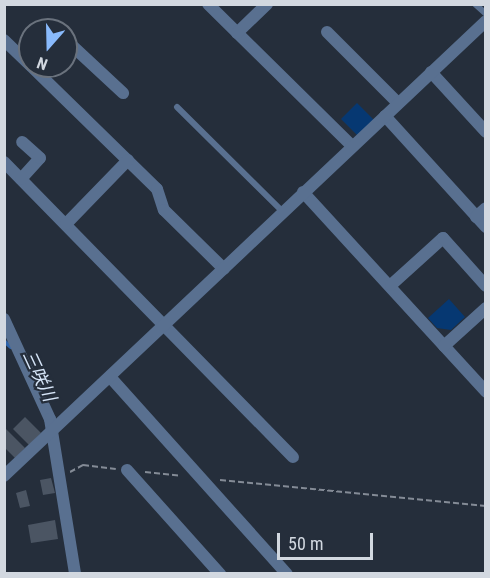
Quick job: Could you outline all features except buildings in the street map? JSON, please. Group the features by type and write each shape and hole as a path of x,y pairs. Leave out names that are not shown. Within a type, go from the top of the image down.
{"street":[{"path":"208,4 352,146"},
{"path":"237,33 267,4"},
{"path":"4,476 111,378 303,192 481,28"},
{"path":"327,32 398,103"},
{"path":"4,40 18,53"},
{"path":"78,50 123,93"},
{"path":"431,72 486,132"},
{"path":"45,78 158,189 164,210 224,269"},
{"path":"385,117 481,213 486,227"},
{"path":"21,179 40,159 22,142"},
{"path":"66,224 128,160"},
{"path":"4,162 293,457"},
{"path":"303,192 391,285 486,392"},
{"path":"391,285 443,238 486,286"},
{"path":"444,346 486,308"},
{"path":"4,320 52,432 75,573"},
{"path":"4,350 14,340"},
{"path":"111,378 287,573"},
{"path":"126,470 220,573"}],"lane":[{"path":"476,4 486,15"},
{"path":"177,107 283,212"}],"path":[{"path":"60,478 82,465 486,506"}],"shaded area":[{"path":"357,103 374,120 358,136 341,119"},
{"path":"449,299 465,317 451,330 437,328 428,318"}],"waterway":[{"name":"三咲川","path":"4,341 11,347"}]}
